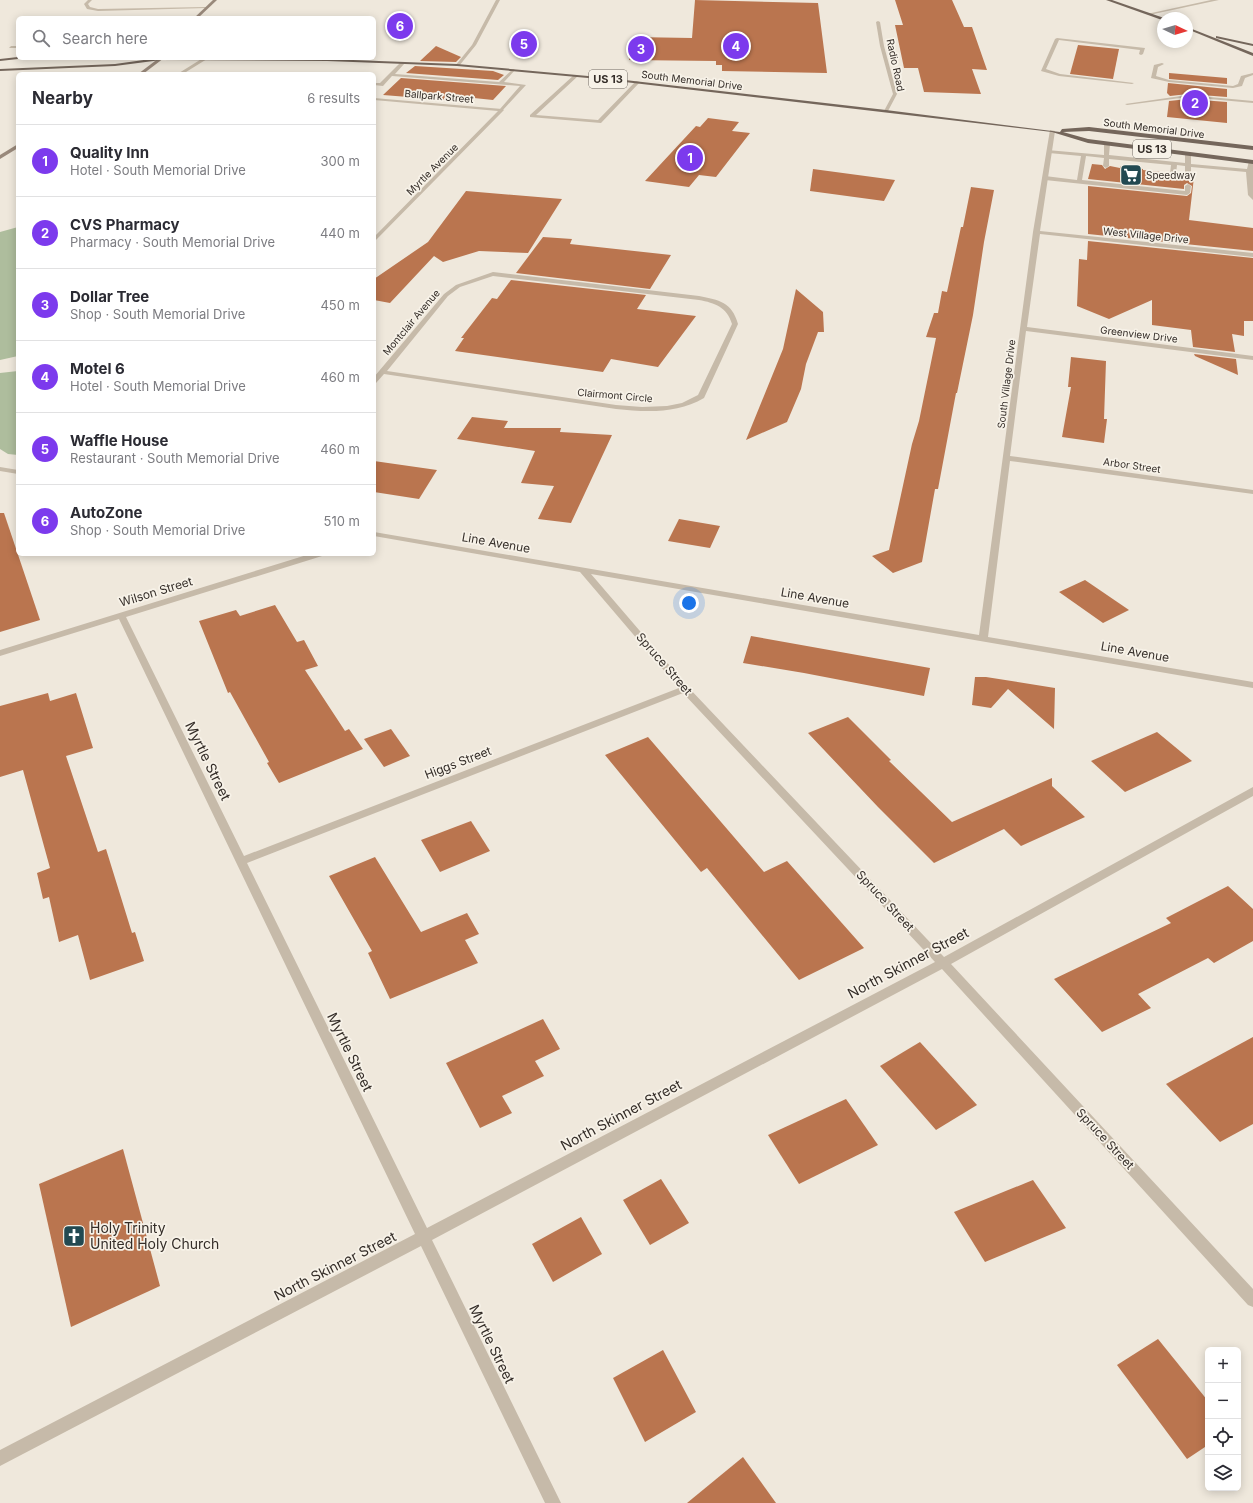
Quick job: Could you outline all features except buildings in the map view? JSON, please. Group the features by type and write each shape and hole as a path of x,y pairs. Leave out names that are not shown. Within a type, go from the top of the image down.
{"main road":[{"path":"198,16 215,0"},
{"path":"1108,0 1157,17"},
{"path":"1193,30 1230,47 1253,54"},
{"path":"1206,35 1253,45"},
{"path":"0,60 16,59"},
{"name":"South Memorial Drive","path":"0,70 115,65 147,60"},
{"path":"142,72 158,60"},
{"name":"South Memorial Drive","path":"327,60 457,65 638,82 1052,131 1088,141 1107,144 1252,162"},
{"name":"South Memorial Drive","path":"1052,131 1089,129 1253,148"},
{"path":"0,157 16,147"}],"street":[{"path":"90,0 86,4 88,8 98,10 205,8"},
{"path":"457,65 474,45 498,0"},
{"path":"1149,14 1216,0"},
{"path":"163,9 170,5"},
{"name":"Radio Road","path":"878,22 882,46 894,94 886,111"},
{"path":"1132,83 1059,75 1043,70 1056,39 1143,49 1141,54"},
{"path":"11,47 16,47"},
{"path":"183,72 203,60"},
{"path":"376,89 403,63"},
{"path":"1162,64 1156,66 1153,77 1169,81 1233,88 1240,85 1242,77 1253,74"},
{"path":"391,75 500,83 513,70"},
{"path":"576,76 532,116 599,122 638,82"},
{"name":"Myrtle Avenue","path":"376,238 502,110 524,85 500,83"},
{"path":"376,84 381,85"},
{"path":"1127,104 1188,96 1253,102"},
{"name":"Ballpark Street","path":"376,99 502,110"},
{"name":"South Village Drive","path":"983,639 1008,458 1036,232 1052,131"},
{"path":"1106,166 1107,144"},
{"path":"1049,151 1154,164 1188,165 1251,171"},
{"path":"1188,154 1188,176"},
{"path":"1079,181 1084,155"},
{"path":"1252,162 1251,195 1253,198"},
{"path":"1173,174 1174,164"},
{"path":"1103,184 1104,176"},
{"path":"1045,178 1188,193 1188,186"},
{"path":"1150,189 1151,181"},
{"path":"1173,184 1173,192"},
{"name":"West Village Drive","path":"1036,232 1253,256"},
{"name":"Clairmont Circle","path":"382,372 576,401 654,409 673,407 691,403 701,396 735,324 733,314 725,306 699,298 493,274"},
{"name":"Montclair Avenue","path":"376,380 446,295 458,286 493,274"},
{"name":"Greenview Drive","path":"1023,329 1253,358"},
{"name":"Arbor Street","path":"1008,458 1253,492"},
{"path":"0,469 16,472"},
{"name":"Line Avenue","path":"376,535 1253,685"},
{"name":"Wilson Street","path":"0,653 313,556"},
{"name":"Spruce Street","path":"584,571 685,689 943,963 1253,1300"},
{"name":"Myrtle Street","path":"121,615 553,1503"},
{"name":"Higgs Street","path":"240,862 685,689"},
{"name":"North Skinner Street","path":"0,1458 424,1237 943,963 1253,791"}],"green space":[{"path":"16,228 16,356 0,360 0,232"},
{"path":"16,371 16,455 8,454 0,449 0,373"}],"place":[{"name":"AutoZone","path":"400,26"},
{"name":"Waffle House","path":"524,44"},
{"name":"Motel 6","path":"736,46"},
{"name":"Dollar Tree","path":"641,49"},
{"name":"CVS Pharmacy","path":"1195,103"},
{"name":"Quality Inn","path":"690,158"},
{"name":"Speedway","path":"1131,175"},
{"name":"Holy Trinity United Holy Church","path":"74,1236"}]}
